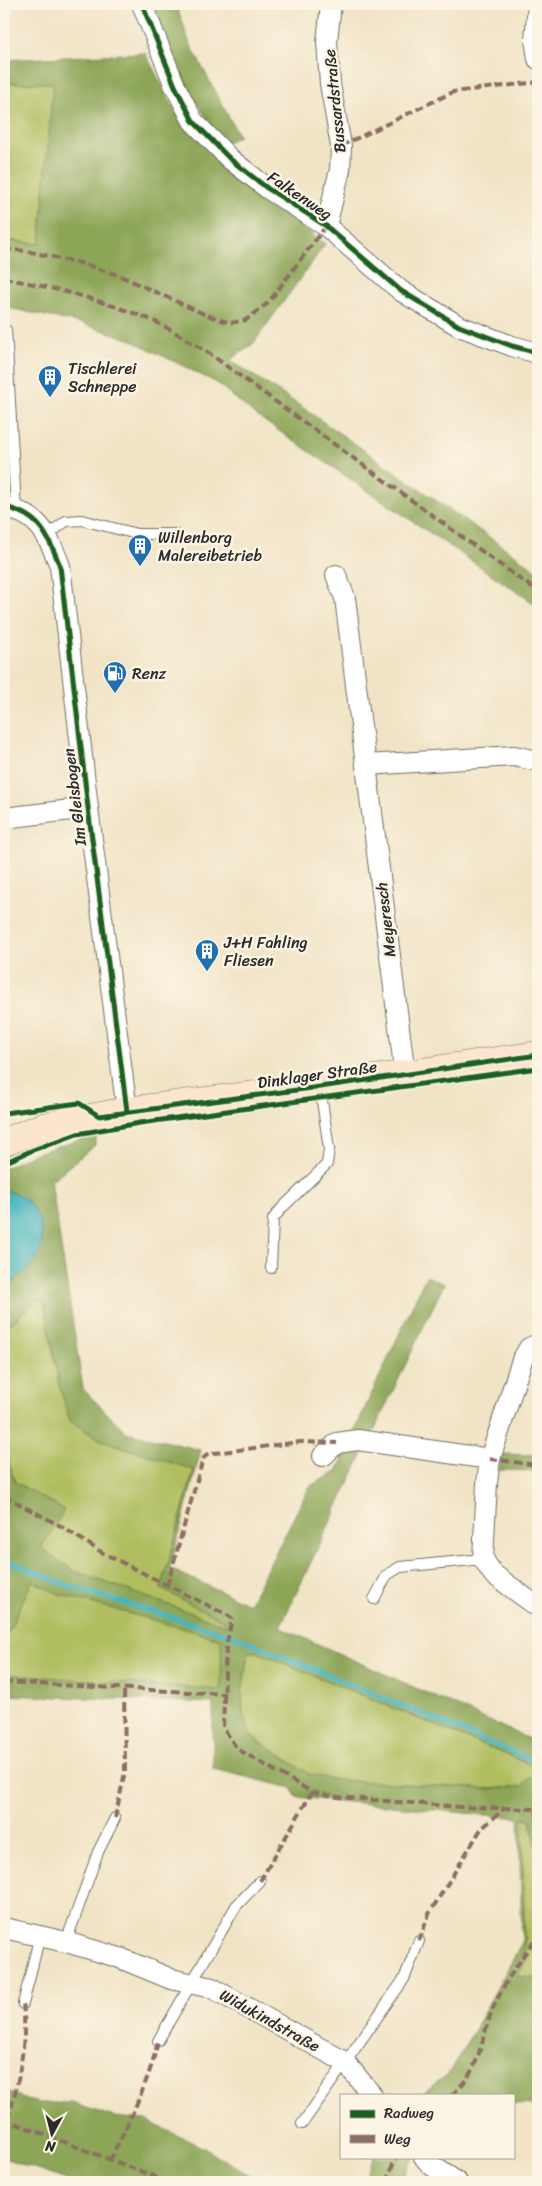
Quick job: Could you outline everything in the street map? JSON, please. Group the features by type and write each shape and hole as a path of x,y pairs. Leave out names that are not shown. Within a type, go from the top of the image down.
{"main road":[{"name":"Dinklager Straße","path":"4,1142 43,1126 128,1111 320,1087 538,1054"}],"street":[{"name":"Falkenweg","path":"142,4 175,86 193,121 230,159 267,188 326,226 401,291 459,326 512,346 538,352"},
{"name":"Bussardstraße","path":"326,226 340,170 341,146 330,84 327,42 331,4"},
{"path":"538,4 535,39 538,59"},
{"name":"Im Gleisbogen","path":"10,508 31,518 48,535 60,566 88,808 128,1111"},
{"name":"Meyeresch","path":"336,575 345,598 405,1075"},
{"path":"366,765 514,756 538,761"},
{"path":"4,818 88,808"},
{"path":"538,1344 530,1348 522,1360 490,1459 485,1500 483,1559 493,1574 538,1607"},
{"path":"323,1456 338,1443 358,1440 490,1459"},
{"name":"Widukindstraße","path":"4,1928 66,1942 120,1958 171,1979 212,1988 344,2062 371,2094"},
{"path":"425,2158 457,2182"}],"lane":[{"path":"6,330 10,508"},
{"path":"48,535 66,521 82,520 137,534 175,534"},
{"path":"271,1268 273,1220 281,1209 327,1164 329,1149 320,1087"},
{"path":"374,1598 387,1575 400,1567 483,1559"},
{"path":"66,1942 98,1852 115,1818"},
{"path":"158,2041 236,1906 260,1881"},
{"path":"23,2004 40,1935"},
{"path":"302,2124 404,1979 419,1941"}],"green space":[{"path":"150,4 176,4 190,44 239,136 224,144 181,79"},
{"path":"145,53 180,120 231,173 325,244 253,344 230,360 296,403 538,571 538,606 254,414 217,383 129,339 80,323 4,307 4,240 40,244 53,83 4,83 4,60"},
{"path":"4,83 53,83 40,244 4,240"},
{"path":"97,1135 95,1145 51,1181 83,1389 126,1432 201,1450 170,1569 249,1604 310,1486 337,1472 426,1276 444,1284 280,1627 538,1743 538,1862 530,1821 522,1818 525,1963 517,1976 538,1979 538,2106 514,2103 514,2094 422,2094 451,2071 522,1943 519,1818 296,1797 292,1788 213,1769 213,1703 4,1695 4,1674 221,1690 221,1639 59,1594 32,1581 4,1641 4,1447 15,1482 64,1510 41,1548 74,1571 225,1625 226,1622 161,1589 194,1470 99,1439 70,1421 59,1384 44,1301 37,1300 4,1329 4,1290 25,1270 37,1215 23,1198 15,1193 4,1191 4,1168 33,1154","holes":["248,1652 257,1652 534,1766 535,1772 522,1786 490,1789 337,1780 309,1774 251,1736 243,1714 242,1692"]},
{"path":"37,1300 44,1301 59,1384 70,1421 99,1439 194,1470 161,1589 224,1619 225,1625 74,1571 40,1548 64,1510 15,1482 4,1447 4,1330"},
{"path":"502,1454 538,1455 538,1471 499,1470"},
{"path":"32,1581 59,1594 222,1639 221,1691 4,1674 4,1641"},
{"path":"248,1652 257,1652 534,1766 535,1772 522,1786 490,1789 337,1780 309,1774 251,1736 243,1714 242,1692"},
{"path":"522,1818 530,1821 538,1862 538,1979 517,1976 525,1963"},
{"path":"4,2091 38,2103 72,2103 114,2117 145,2120 204,2148 261,2182 72,2182 4,2158"},
{"path":"374,2158 414,2158 409,2164 402,2182 363,2182"}],"water":[{"path":"4,1191 14,1193 23,1198 36,1213 40,1222 42,1243 39,1253 28,1268 4,1290"}],"waterway":[{"path":"4,1559 71,1587 237,1637 538,1763"}],"marked path":[{"path":"341,146 453,92 538,82"},
{"path":"4,249 26,251 80,263 118,275 204,314 230,323 246,320 268,303 326,226"},
{"path":"4,278 100,301 137,314 156,322 203,349 538,592"},
{"path":"167,1586 203,1459 207,1454 300,1442 337,1443"},
{"path":"490,1459 538,1465"},
{"path":"4,1496 59,1525 103,1553 232,1619 226,1646 223,1727 237,1749 312,1792 338,1797 460,1807 536,1809 538,1821"},
{"path":"4,1682 225,1694"},
{"path":"115,1818 125,1772 124,1688"},
{"path":"260,1881 312,1792"},
{"path":"419,1941 429,1914 481,1829 505,1808"},
{"path":"453,2094 462,2085 475,2064 489,2019 503,1987 538,1934"},
{"path":"4,2130 17,2084 23,2051 23,2004"},
{"path":"110,2161 144,2087 158,2041"},
{"path":"4,2119 169,2182"},
{"path":"386,2182 396,2158"}],"cycle path":[{"path":"142,4 175,86 193,121 230,159 267,188 326,226 401,291 459,326 512,346 538,353"},
{"path":"4,507 26,515 41,528 60,566 88,808 127,1111"},
{"path":"4,1113 79,1103 99,1116 320,1087 538,1055"},
{"path":"4,1163 77,1134 140,1123 538,1068"}],"place":[{"name":"Tischlerei Schneppe","path":"50,398"},
{"name":"Willenborg Malereibetrieb","path":"140,567"},
{"name":"Renz","path":"115,694"},
{"name":"J+H Fahling Fliesen","path":"207,972"}]}
